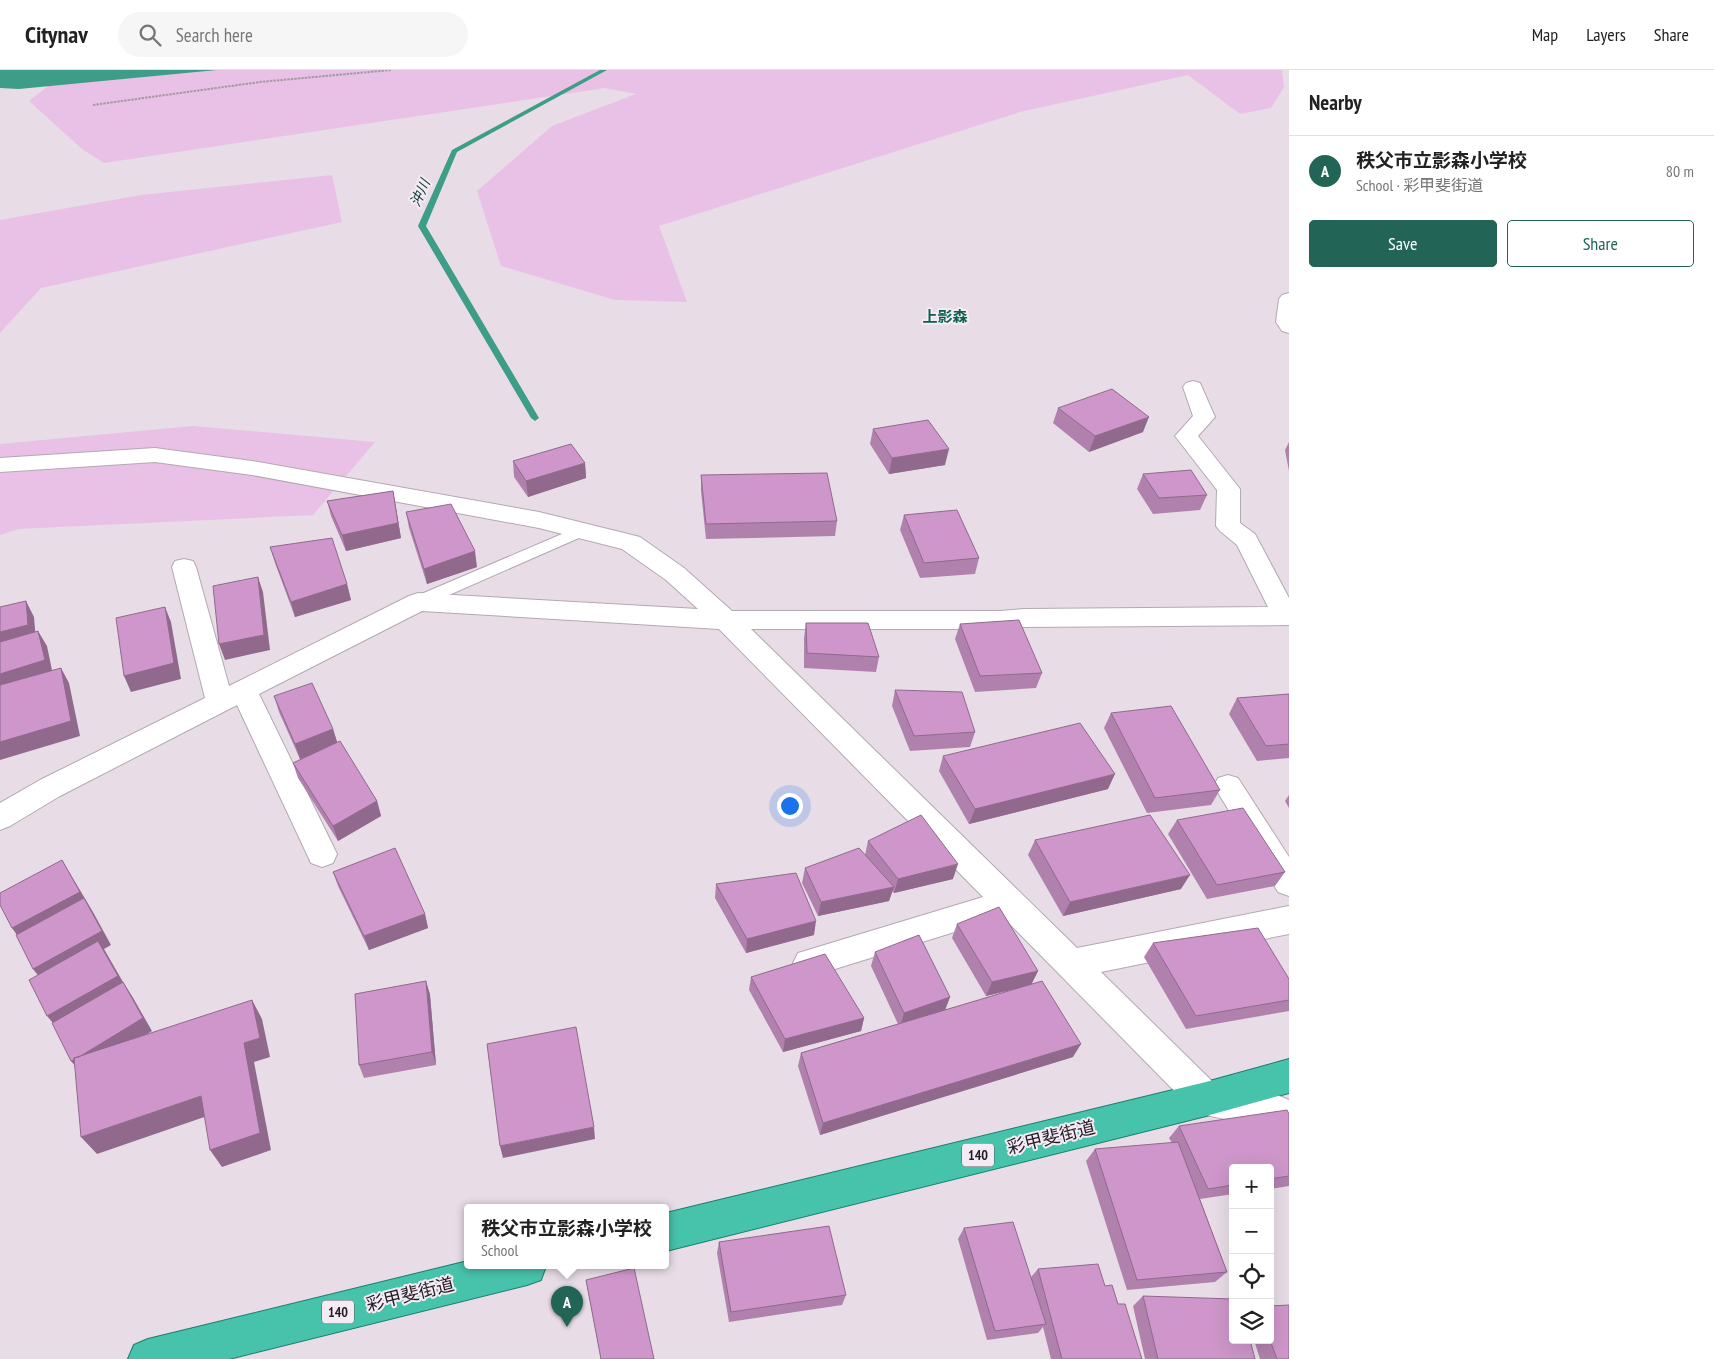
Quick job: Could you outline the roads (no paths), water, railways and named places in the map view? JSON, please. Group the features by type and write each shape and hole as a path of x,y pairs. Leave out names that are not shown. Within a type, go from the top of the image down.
{"highway":[{"name":"彩甲斐街道","path":"669,1231 1206,1099 1289,1076"},
{"name":"彩甲斐街道","path":"148,1359 515,1269"}],"street":[{"path":"1289,298 1286,322 1289,327"},
{"path":"0,818 50,788 418,602 726,620 1000,620 1024,618 1287,616 1247,540 1228,526 1230,488 1186,436 1204,416 1193,387"},
{"path":"0,465 155,455 252,468 340,483 583,530 631,544 675,574 726,620 1206,1099 1277,1112 1289,1123"},
{"path":"184,566 232,697 322,854"},
{"path":"1228,786 1289,883"},
{"path":"809,963 1009,902"},
{"path":"1071,964 1289,920"}],"lane":[{"path":"418,602 583,530"}],"waterway":[{"name":"沖川","path":"535,418 422,226 454,151 604,70"}],"place":[{"name":"秩父市立影森小学校","path":"567,1327"}],"district":[{"name":"上影森","path":"945,316"}]}
